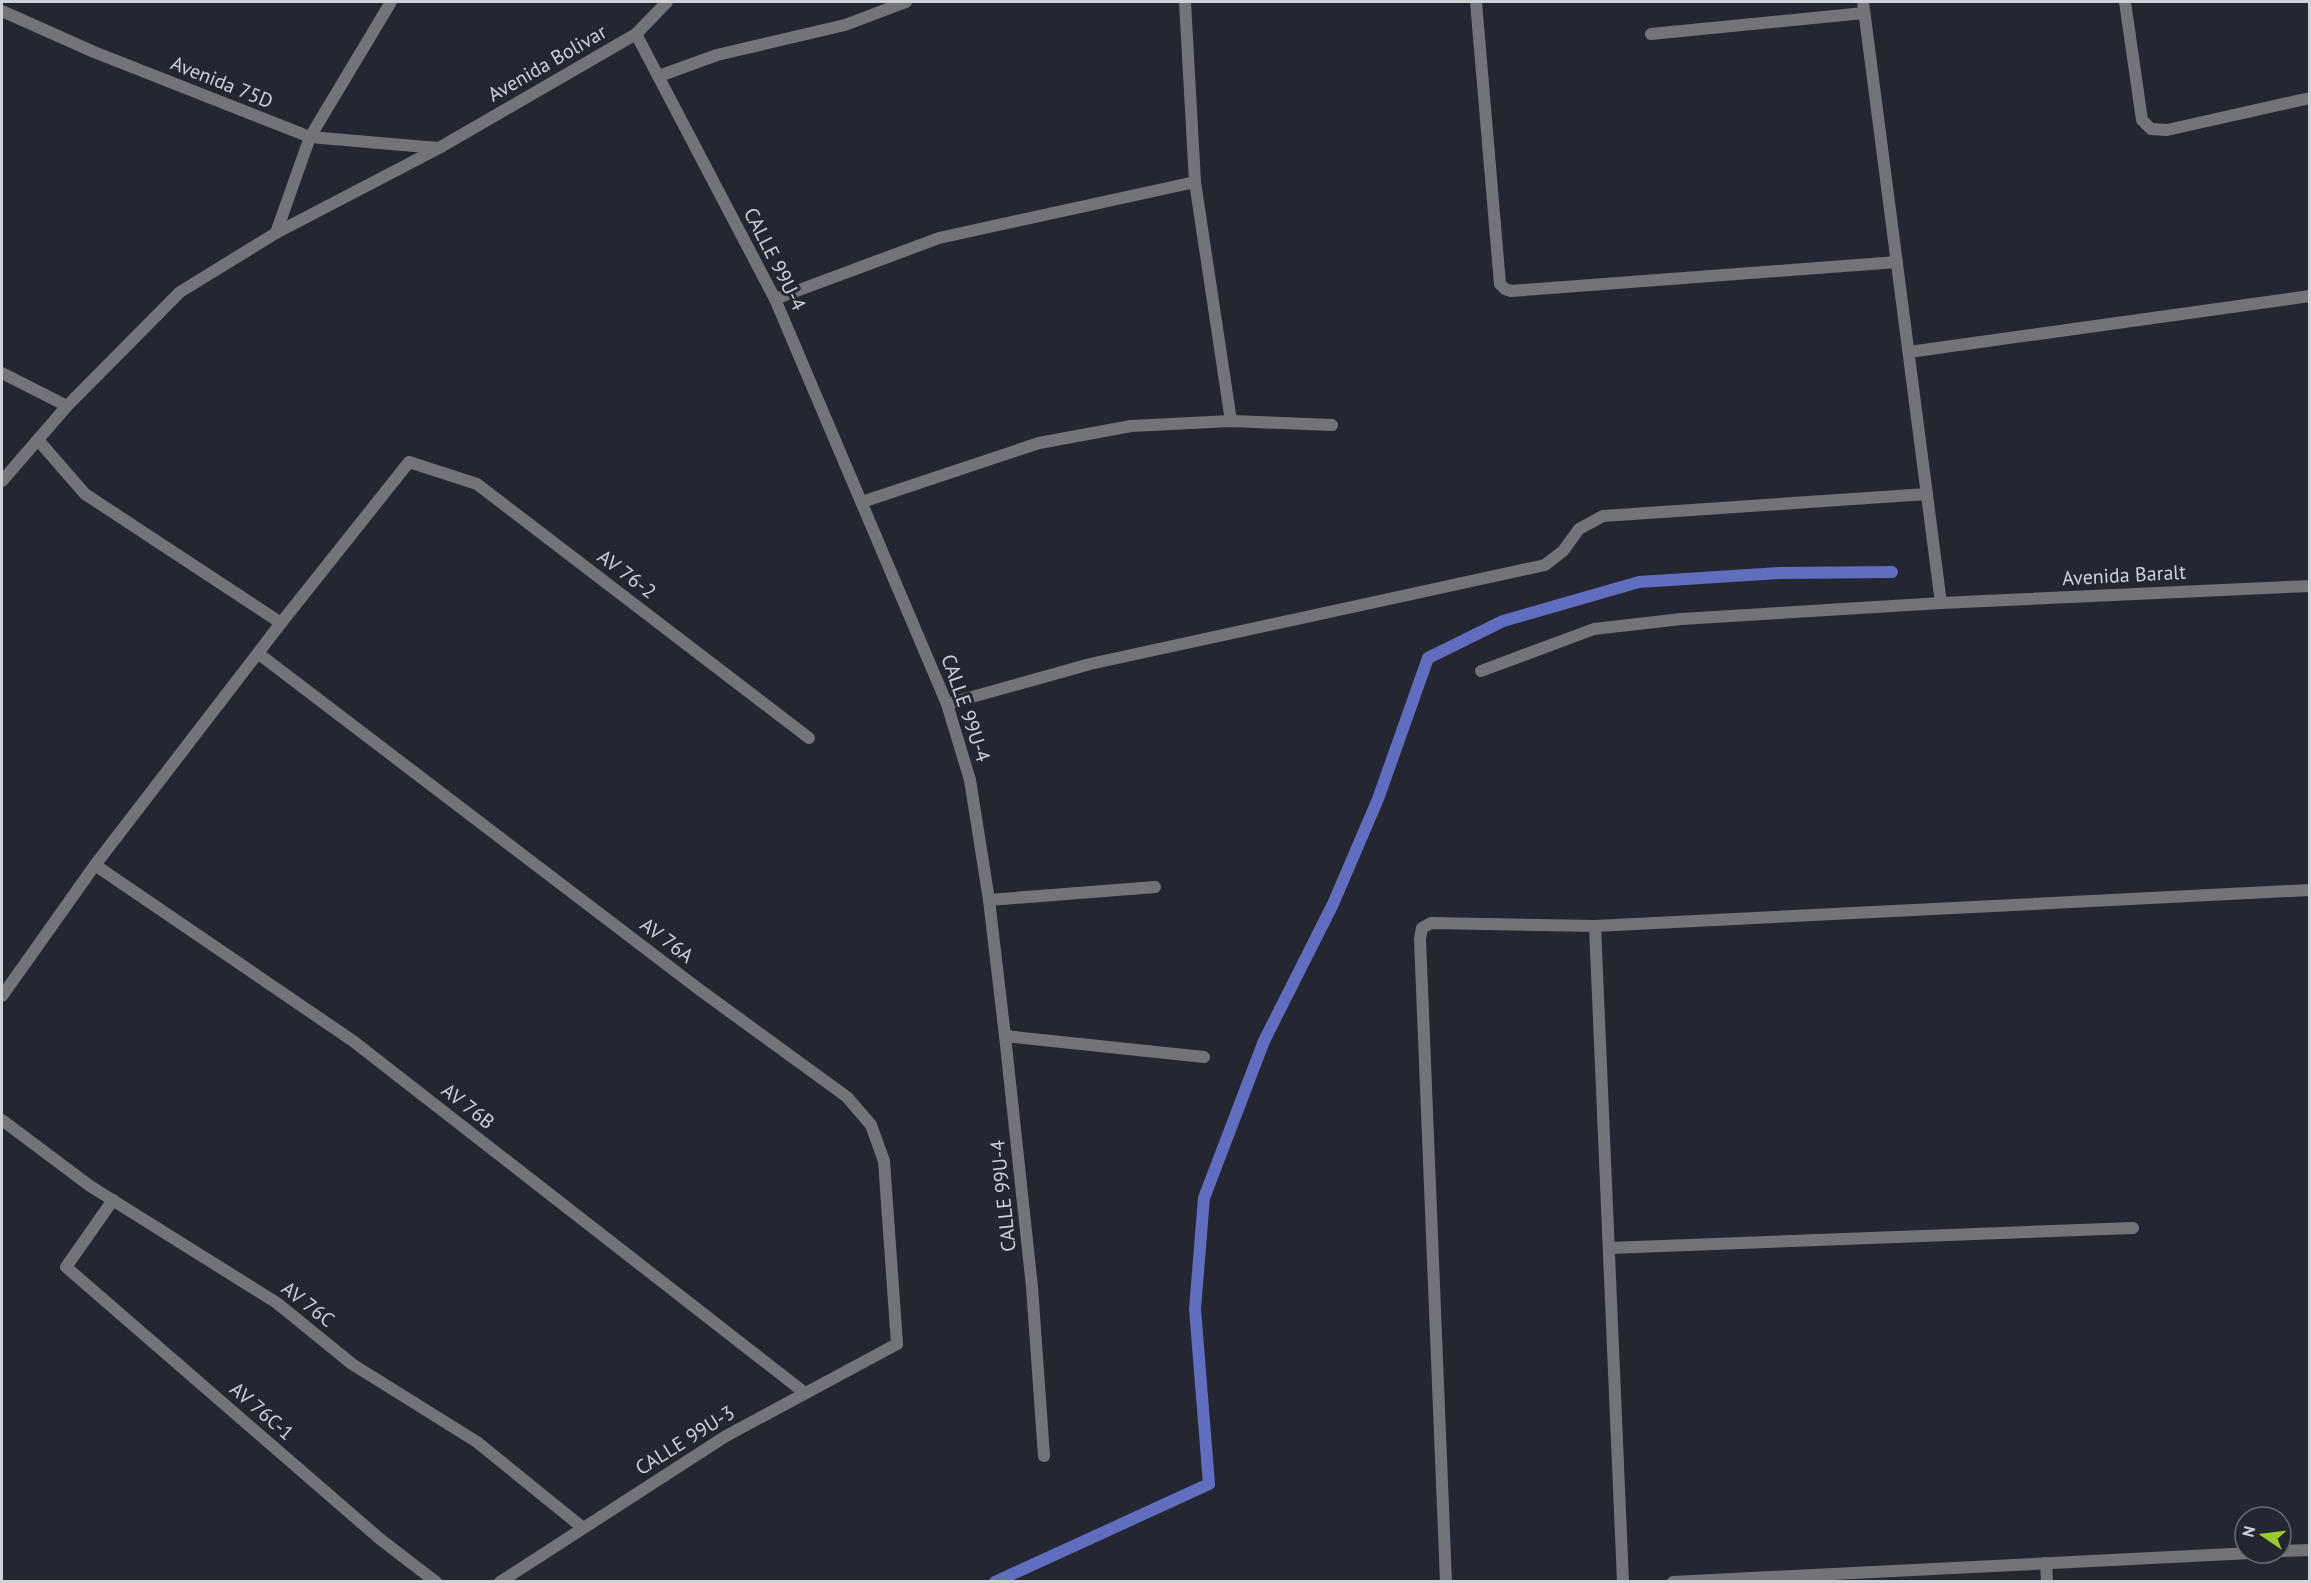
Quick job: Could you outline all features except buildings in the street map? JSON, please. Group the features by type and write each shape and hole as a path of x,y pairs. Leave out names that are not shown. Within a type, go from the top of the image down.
{"street":[{"path":"276,233 310,137 391,2"},
{"name":"Avenida Bolivar","path":"2,481 67,406 180,292 276,233 439,148 636,34 667,2"},
{"path":"659,76 717,56 845,25 906,2"},
{"path":"1185,2 1195,182 1231,421"},
{"path":"1476,2 1500,284 1505,289 1511,291 1897,262"},
{"path":"2125,2 2142,120 2151,129 2167,130 2310,98"},
{"path":"1651,34 1863,8 1941,603"},
{"name":"Avenida 75D","path":"2,11 94,52 310,137 439,148"},
{"name":"CALLE 99U-4","path":"636,34 776,299 947,704 970,780 989,900 1005,1036 1032,1287 1044,1456"},
{"path":"776,299 939,238 1195,182"},
{"path":"1909,352 2310,296"},
{"path":"2,373 67,406"},
{"path":"862,502 1039,443 1131,426 1231,421 1332,425"},
{"path":"2,996 95,865 281,623 85,494 38,440"},
{"name":"AV 76-2","path":"281,623 409,462 477,483 809,738"},
{"path":"947,704 1090,664 1545,564 1563,551 1579,529 1603,516 1927,494"},
{"name":"Avenida Baralt","path":"1481,671 1594,629 1681,619 1941,603 2310,586"},
{"name":"AV 76A","path":"259,654 700,990 847,1097 871,1125 884,1161 897,1344"},
{"name":"AV 76B","path":"95,865 353,1041 805,1394"},
{"path":"989,900 1155,887"},
{"path":"1446,1581 1420,939 1422,928 1431,923 1595,926 2310,890"},
{"path":"1595,926 1623,1581"},
{"path":"1005,1036 1204,1057"},
{"name":"AV 76C","path":"2,1120 112,1200 277,1303 352,1364 477,1442 583,1528"},
{"name":"AV 76C-1","path":"112,1200 66,1267 370,1531 436,1581"},
{"path":"1609,1248 2133,1228"},
{"name":"CALLE 99U-3","path":"500,1581 726,1436 897,1344"},
{"path":"2293,1551 2310,1550"},
{"path":"1673,1581 2233,1554"},
{"path":"2046,1563 2046,1581"}],"waterway":[{"path":"995,1582 1209,1484 1195,1309 1204,1198 1264,1041 1333,904 1378,799 1428,658 1503,621 1639,582 1779,573 1892,572"}]}
